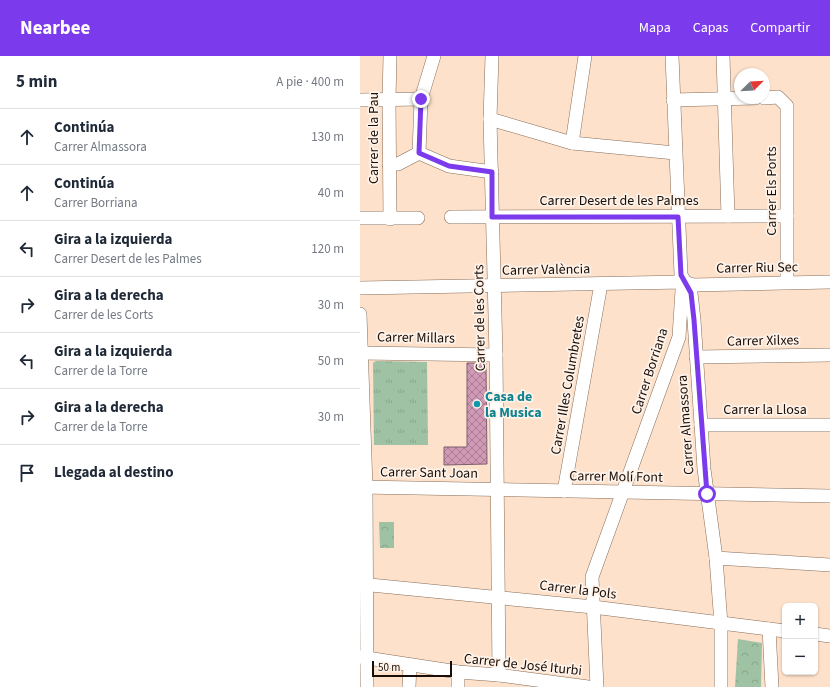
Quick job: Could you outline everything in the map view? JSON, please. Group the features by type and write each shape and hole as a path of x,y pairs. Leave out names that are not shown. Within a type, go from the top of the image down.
{"street":[{"name":"Carrer de la Pau","path":"390,56 390,219"},
{"path":"419,153 421,99 434,56"},
{"name":"Carrer de les Corts","path":"492,56 490,119 495,286 499,675"},
{"path":"572,143 585,56"},
{"name":"Carrer Borriana","path":"597,687 592,577 679,336 682,290 684,282 681,275 672,56"},
{"path":"723,56 728,216"},
{"name":"Carrer Els Ports","path":"770,98 778,97 787,106 788,282"},
{"path":"360,100 421,99"},
{"path":"674,100 734,99"},
{"path":"490,119 572,143 675,153"},
{"path":"390,164 398,164 419,153"},
{"path":"419,153 449,166 492,172"},
{"name":"Carrer Desert de les Palmes","path":"452,217 787,216"},
{"path":"360,218 418,218"},
{"name":"Carrer Riu Sec","path":"684,282 693,285 830,282"},
{"name":"Carrer València","path":"360,288 684,282"},
{"name":"Carrer Almassora","path":"684,282 691,293 696,336 696,357 707,494 716,558 721,624 720,687"},
{"name":"Carrer Illes Columbretes","path":"564,491 601,284"},
{"path":"360,314 364,658 367,687"},
{"path":"679,336 696,336"},
{"name":"Carrer Millars","path":"361,353 496,354"},
{"name":"Carrer Xilxes","path":"696,357 830,355"},
{"name":"Carrer la Llosa","path":"701,425 830,425"},
{"name":"Carrer Sant Joan","path":"363,487 498,490"},
{"name":"Carrer Molí Font","path":"498,490 830,496"},
{"path":"716,558 830,565"},
{"name":"Carrer la Pols","path":"363,584 499,596 782,631"},
{"path":"769,629 772,687"},
{"path":"818,634 830,636"},
{"name":"Carrer de José Iturbi","path":"364,658 458,672 499,675 588,687"},
{"path":"409,687 410,665"},
{"path":"458,672 458,687"}],"green space":[{"path":"376,361 427,362 428,445 374,445 373,363"},
{"path":"379,522 394,522 394,548 380,548"},
{"path":"738,639 762,643 761,687 735,687"}],"building":[{"name":"Casa de la Musica","path":"467,363 486,363 487,464 444,465 444,447 467,447"}],"place":[{"name":"Casa de la Musica","path":"477,404"}],"route":[{"path":"421,99 419,153 449,166 492,172 492,217 678,217 681,275 691,293 696,336 696,357 707,494"}]}
